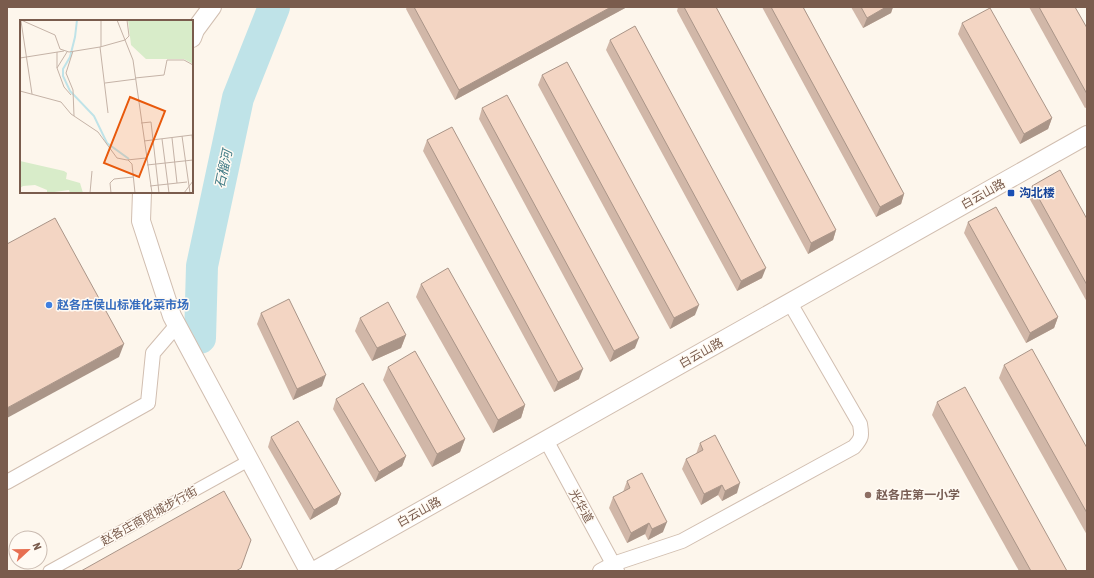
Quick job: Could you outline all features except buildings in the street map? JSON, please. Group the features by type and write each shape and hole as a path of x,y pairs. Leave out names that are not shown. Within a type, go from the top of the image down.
{"street":[{"path":"193,35 195,30 212,7"},
{"name":"白云山路","path":"314,571 1087,135"},
{"path":"142,193 141,221 172,316 309,571"},
{"path":"600,571 615,567 682,541 854,447 859,441 862,436 860,424 790,303"},
{"path":"7,482 148,403 153,353 176,325"},
{"name":"光华道","path":"546,440 615,567"},
{"name":"赵各庄商贸城步行街","path":"49,571 250,460"}],"waterway":[{"name":"石榴河","path":"200,338 202,266 238,98 274,7"}],"place":[{"name":"沟北楼","path":"1011,193"},
{"name":"赵各庄侯山标准化菜市场","path":"49,305"},
{"name":"赵各庄第一小学","path":"868,495"}]}
